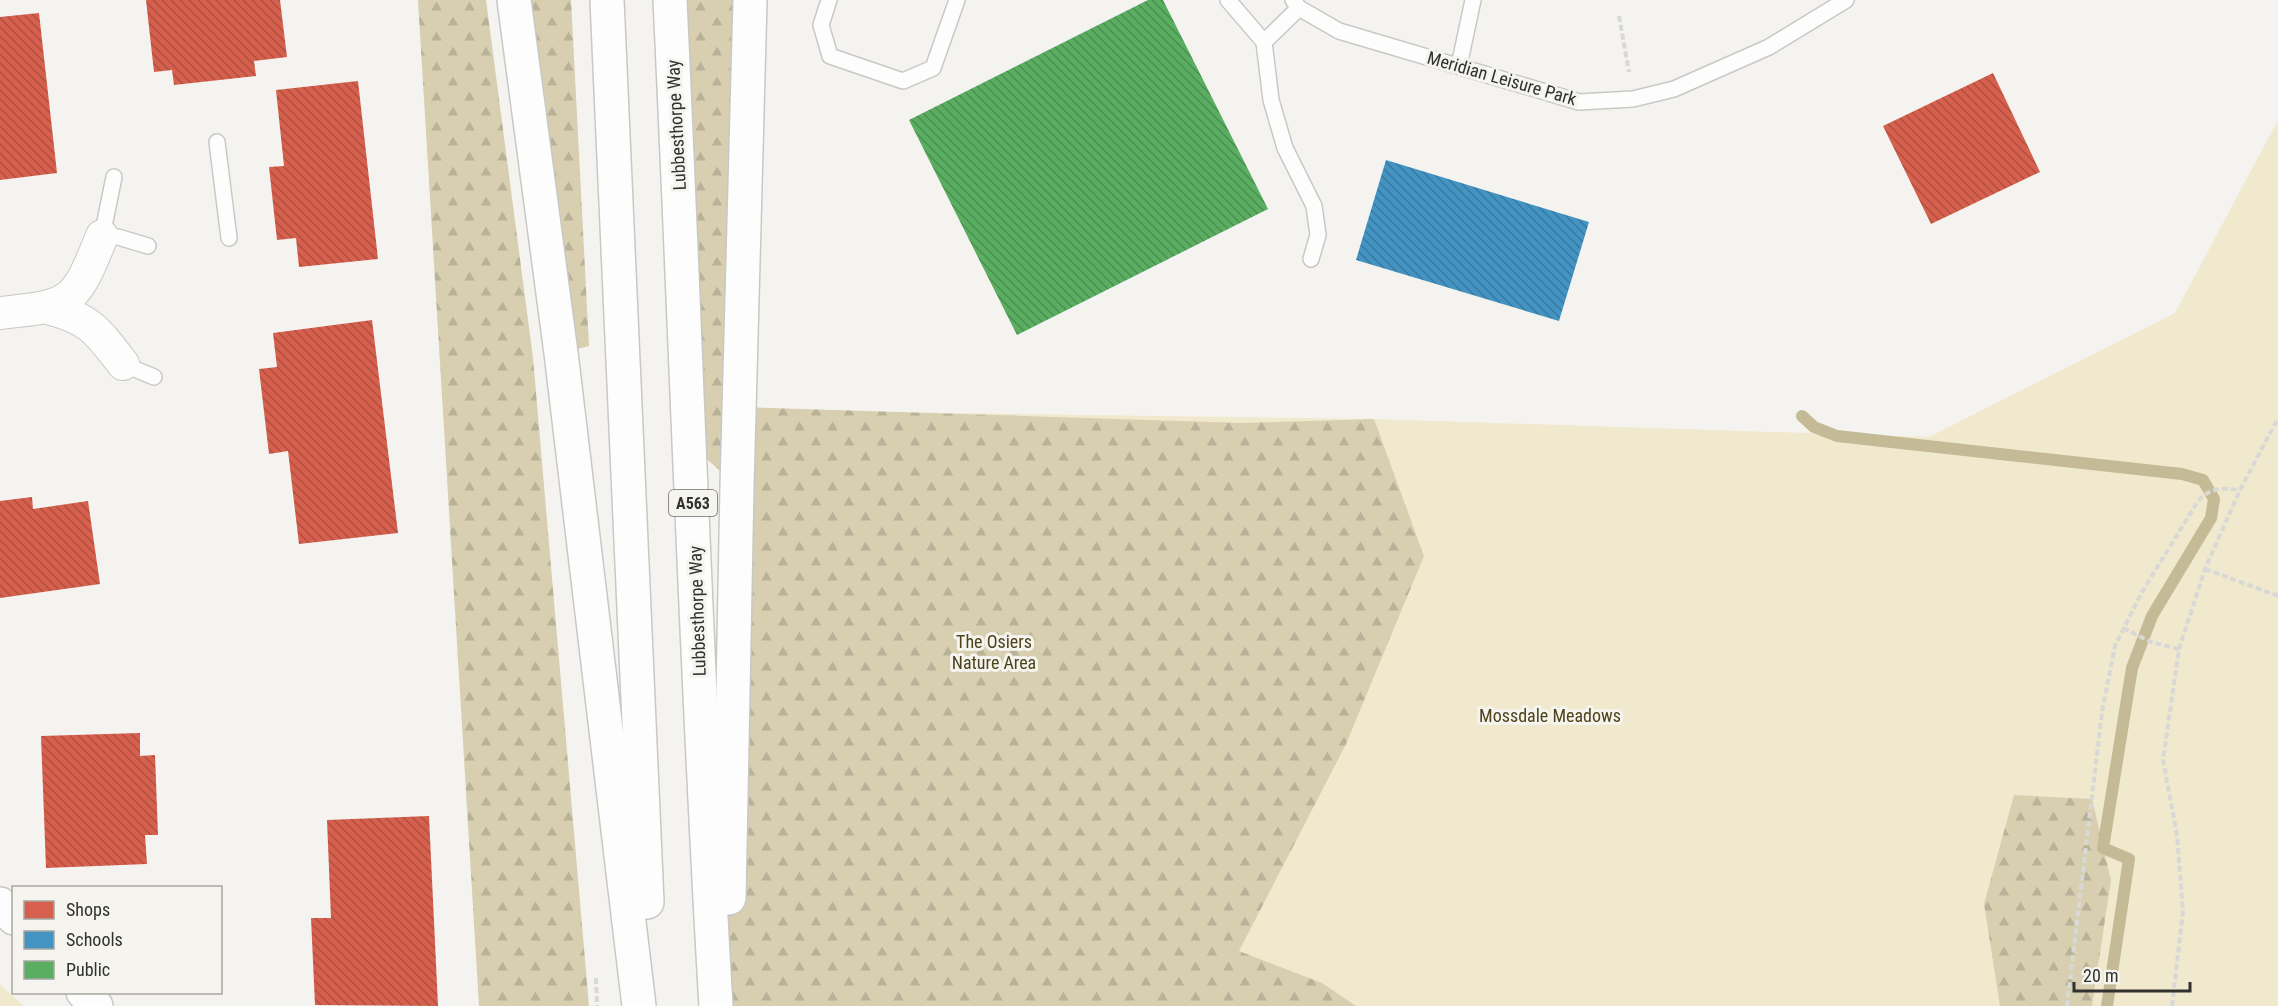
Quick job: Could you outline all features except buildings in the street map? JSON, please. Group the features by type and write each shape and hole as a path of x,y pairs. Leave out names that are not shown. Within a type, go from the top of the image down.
{"main road":[{"path":"514,0 561,353 639,1006"},
{"path":"607,0 652,1006"},
{"name":"Lubbesthorpe Way","path":"670,0 690,433 702,776 716,1006"},
{"path":"727,1006 737,486 750,0"},
{"path":"0,904 12,916"},
{"path":"84,994 96,1006"}],"street":[{"path":"0,313 48,308 65,300 83,282 102,236"},
{"path":"48,308 77,316 100,335 123,364"}],"lane":[{"path":"829,0 821,25 830,56 903,81 933,68 957,0"},
{"path":"1228,0 1264,42 1271,100 1286,148 1314,206 1318,235 1311,259"},
{"path":"1459,66 1473,0"},
{"name":"Meridian Leisure Park","path":"1296,4 1339,31 1579,102 1633,99 1674,89 1769,47 1846,0"},
{"path":"1264,42 1296,4"},
{"path":"218,142 229,238"},
{"path":"114,177 102,236 118,237 148,246"},
{"path":"123,364 154,377"}],"path":[{"path":"1619,16 1633,99"},
{"path":"2172,1006 2183,911 2177,835 2163,760 2179,649 2205,569 2240,490 2278,418"},
{"path":"2067,1006 2102,712 2115,646 2142,592 2205,493 2214,489 2240,490"},
{"path":"2205,569 2278,596"},
{"path":"2123,628 2151,642 2179,649"}],"green space":[{"path":"418,0 486,0 533,358 589,1006 479,1006"},
{"path":"515,0 571,0 589,346 561,353"},
{"name":"The Osiers Nature Area","path":"670,0 750,0 739,407 1242,423 1374,419 1424,556 1346,744 1239,951 1322,983 1356,1006 727,1006 737,486 691,445"},
{"name":"Mossdale Meadows","path":"2278,120 2278,1006 755,1006 761,414 805,411 1374,419 1929,437 2175,313"},
{"path":"2014,795 2092,799 2111,880 2092,1006 2000,1006 1984,904"},
{"path":"0,984 24,1006 0,1006"}],"waterway":[{"path":"1802,416 1814,427 1837,436 2182,474 2203,480 2214,499 2211,518 2152,616 2132,668 2103,848 2129,859 2107,1006"}]}
